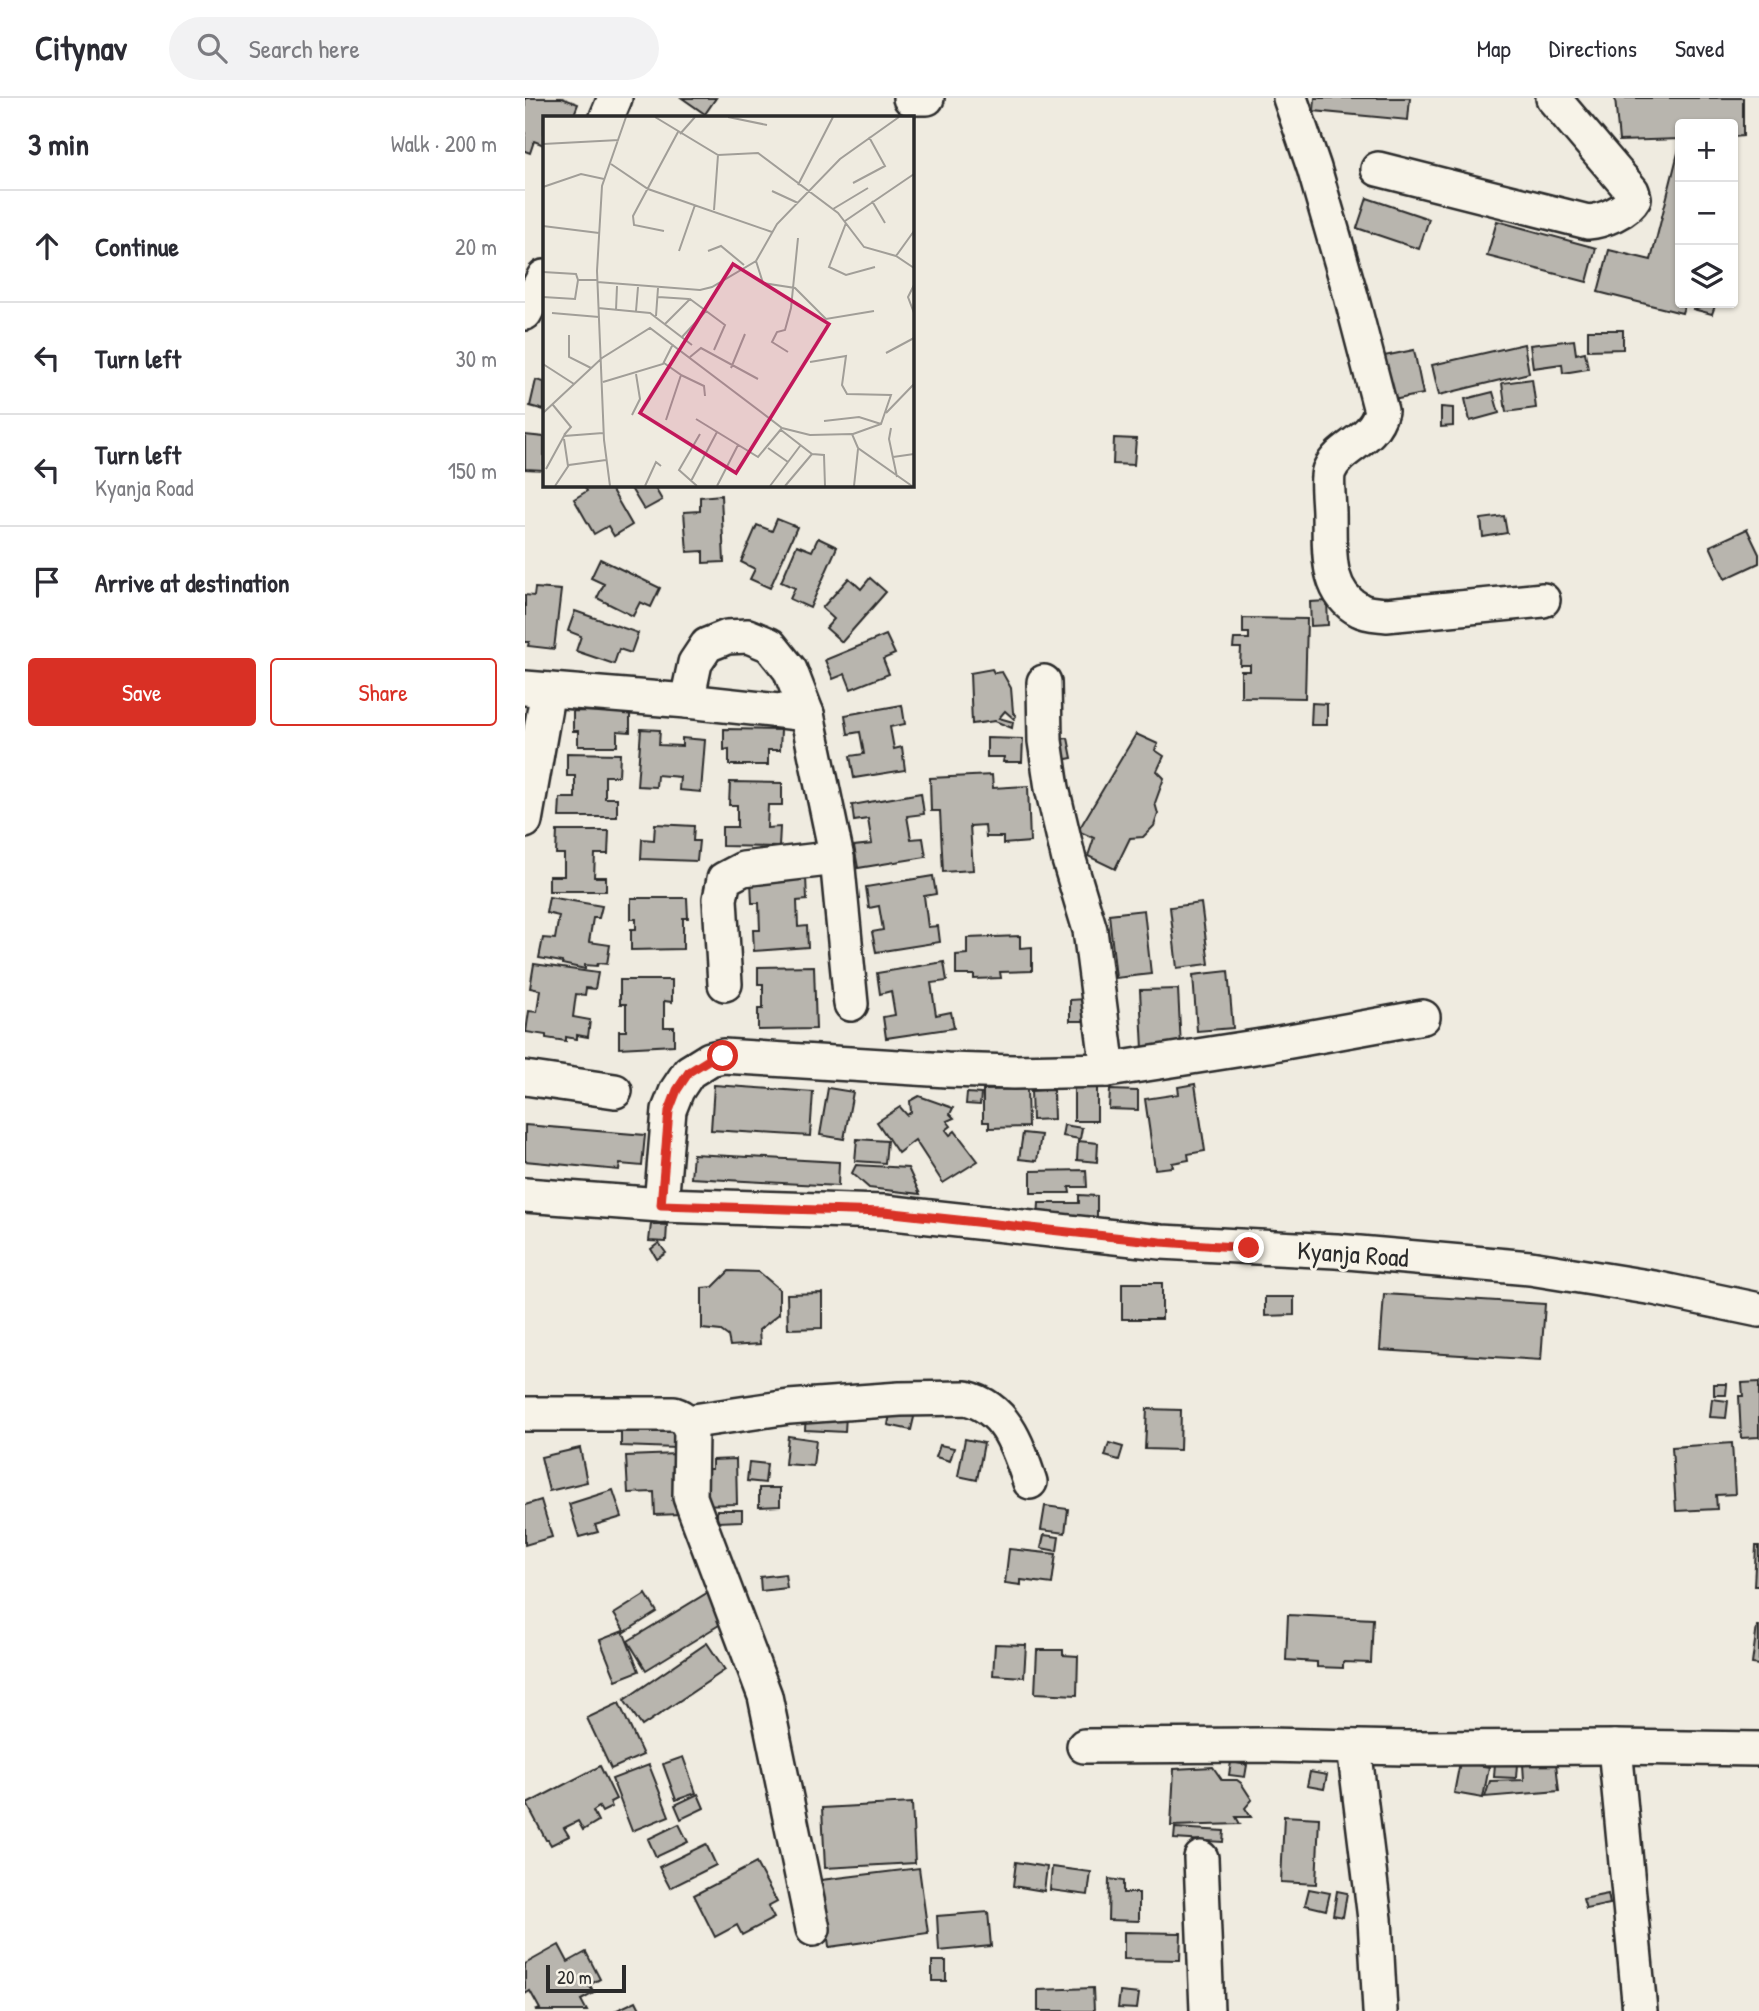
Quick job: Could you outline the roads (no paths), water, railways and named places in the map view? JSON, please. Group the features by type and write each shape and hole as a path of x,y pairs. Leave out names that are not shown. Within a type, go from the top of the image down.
{"street":[{"path":"607,116 615,98"},
{"path":"910,98 927,98"},
{"path":"1290,98 1352,296 1381,411 1378,423 1372,431 1336,460 1328,472 1329,550 1332,575 1342,595 1361,611 1386,615 1543,600"},
{"path":"1378,169 1588,222 1597,222 1630,205 1634,198 1632,191 1553,98"},
{"path":"525,313 543,279"},
{"path":"687,701 695,663 707,645 727,637 748,636 770,645 790,670 807,715 837,858 851,1004"},
{"path":"1044,682 1045,741 1052,789 1090,930 1108,1070"},
{"path":"525,821 536,689 687,701 807,715"},
{"path":"725,984 720,899 724,879 743,869 837,858"},
{"path":"661,1205 669,1111 677,1090 689,1072 710,1059 723,1056 1014,1072 1108,1070 1423,1017"},
{"path":"525,1079 615,1091"},
{"name":"Kyanja Road","path":"525,1195 661,1205 884,1212 1161,1242 1336,1251 1530,1268 1654,1288 1759,1310"},
{"path":"687,1422 789,1407 900,1399 966,1398 977,1401 1003,1420 1015,1438 1030,1482"},
{"path":"525,1414 674,1414 687,1422 691,1431 690,1497 765,1696 813,1928"},
{"path":"1084,1746 1759,1749"},
{"path":"1354,1747 1375,1919 1380,2011"},
{"path":"1615,1747 1640,2011"},
{"path":"1201,1858 1207,2011"}]}
